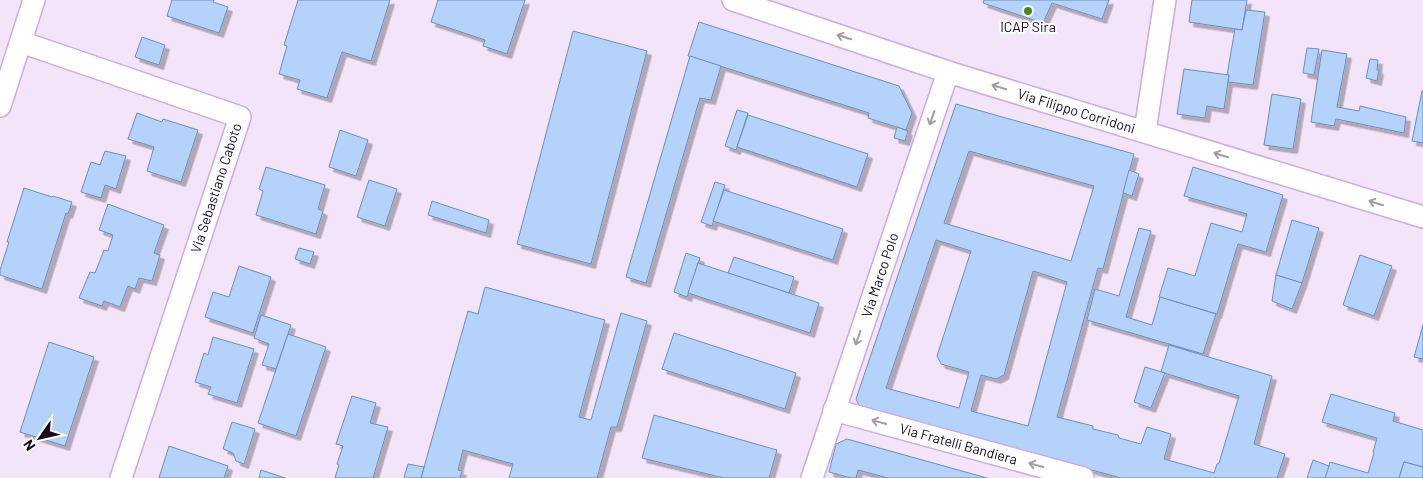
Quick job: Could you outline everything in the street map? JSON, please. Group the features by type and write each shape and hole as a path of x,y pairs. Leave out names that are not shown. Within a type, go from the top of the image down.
{"street":[{"path":"0,106 34,0"},
{"name":"Via Filippo Corridoni","path":"733,0 948,72 1423,217"},
{"path":"1145,131 1165,0"},
{"name":"Via Sebastiano Caboto","path":"21,42 240,117 121,478"},
{"name":"Via Marco Polo","path":"812,478 948,72"},
{"name":"Via Fratelli Bandiera","path":"834,410 1082,478"}],"building":[{"path":"172,0 214,0 213,2 228,7 219,33 167,16"},
{"path":"298,0 390,0 371,61 342,52 327,98 297,89 300,80 279,74 287,46 284,45"},
{"path":"438,0 525,0 507,54 483,46 485,40 431,22"},
{"name":"ICAP Sira","path":"984,0 1109,0 1102,19 1052,3 1043,23 983,3"},
{"path":"1192,0 1247,0 1242,30 1189,22"},
{"path":"1246,10 1265,12 1253,85 1228,82 1229,75 1227,75 1235,29 1242,30"},
{"path":"699,22 899,86 912,113 906,130 868,118 869,113 688,56"},
{"path":"573,31 647,51 591,264 517,244"},
{"path":"142,37 165,45 159,65 135,57"},
{"path":"1307,48 1319,49 1314,75 1303,73"},
{"path":"1322,50 1347,54 1337,107 1359,111 1360,106 1406,117 1404,133 1336,119 1334,126 1311,122"},
{"path":"690,56 721,66 711,100 700,98 646,283 626,277"},
{"path":"1370,59 1378,60 1377,81 1366,78"},
{"path":"1184,69 1229,75 1224,109 1207,106 1205,118 1177,114"},
{"path":"1423,91 1423,143 1412,141"},
{"path":"1272,94 1301,99 1293,149 1264,145"},
{"path":"956,104 1134,154 1103,269 1098,268 1057,417 1093,426 1093,429 1118,435 1119,438 1141,444 1147,427 1171,434 1164,459 1214,473 1219,463 1239,396 1161,372 1169,345 1272,376 1254,444 1285,454 1277,478 1121,478 860,407 856,399","holes":["969,151 1094,186 1071,261 944,223","936,240 971,251 937,356 941,364 969,372 959,408 886,388","1033,271 1067,282 1028,426 971,411 981,375 996,379 1004,375"]},
{"path":"737,110 748,113 736,150 725,146"},
{"path":"137,113 162,122 163,119 198,130 181,182 147,171 154,147 128,139"},
{"path":"748,115 868,154 857,187 737,147"},
{"path":"897,127 908,131 905,141 894,138"},
{"path":"340,130 368,140 356,176 329,167"},
{"path":"105,151 126,156 116,189 105,185 101,198 81,192 91,162 100,165"},
{"path":"266,167 325,185 318,209 323,211 316,234 256,215 263,191 259,189"},
{"path":"1193,167 1283,195 1266,252 1238,244 1217,314 1159,297 1168,268 1195,276 1211,223 1242,232 1247,214 1184,196"},
{"path":"1129,170 1139,174 1132,196 1123,193"},
{"path":"369,180 397,189 385,226 357,217"},
{"path":"715,182 725,185 712,226 701,222"},
{"path":"24,188 72,202 68,214 66,213 42,289 0,275 9,242 7,242"},
{"path":"724,190 843,229 833,260 713,221"},
{"path":"432,201 489,220 486,233 428,215"},
{"path":"108,204 164,225 154,253 160,255 152,281 139,278 135,289 128,286 120,307 104,301 102,306 79,298 90,272 95,273 104,250 108,251 113,235 99,230"},
{"path":"1292,220 1319,228 1302,283 1276,275"},
{"path":"1139,228 1151,231 1126,317 1152,325 1160,297 1216,314 1203,354 1087,320 1095,289 1119,296"},
{"path":"299,248 314,252 310,264 295,259"},
{"path":"686,253 700,258 687,297 674,292"},
{"path":"1360,255 1392,266 1374,316 1343,305"},
{"path":"734,257 794,277 789,293 728,273"},
{"path":"698,263 819,303 810,333 688,293"},
{"path":"239,266 271,277 253,333 205,317 213,292 229,297"},
{"path":"1276,275 1302,283 1292,309 1272,301"},
{"path":"485,287 605,320 579,417 591,420 621,313 647,321 617,427 611,427 597,478 509,478 513,464 463,450 458,470 462,471 460,478 421,478 468,311 478,314"},
{"path":"261,315 291,325 276,369 262,365 269,344 254,338"},
{"path":"1423,325 1423,359 1414,357"},
{"path":"674,333 796,373 785,409 662,369"},
{"path":"288,334 326,347 296,436 258,423"},
{"path":"213,337 254,349 237,403 208,394 211,387 195,382 204,353 208,355"},
{"path":"49,342 94,357 65,446 20,432"},
{"path":"1145,367 1165,373 1151,408 1134,402"},
{"path":"1331,394 1395,413 1393,421 1423,430 1423,467 1404,462 1399,478 1325,478 1330,462 1368,473 1377,438 1322,422"},
{"path":"352,396 376,403 370,423 388,427 373,478 335,478 343,446 336,444"},
{"path":"654,415 777,450 769,478 724,478 642,458"},
{"path":"232,422 255,429 244,464 236,461 233,453 223,449"},
{"path":"847,439 987,478 888,478 858,470 856,478 851,478 829,472 836,444"},
{"path":"169,446 228,466 224,478 159,478"},
{"path":"1313,460 1329,466 1325,478 1307,478"},
{"path":"1404,462 1423,467 1423,478 1399,478"},
{"path":"408,464 424,467 421,478 404,478"},
{"path":"261,470 285,478 259,478"}],"place":[{"name":"ICAP Sira","path":"1028,11"}]}
